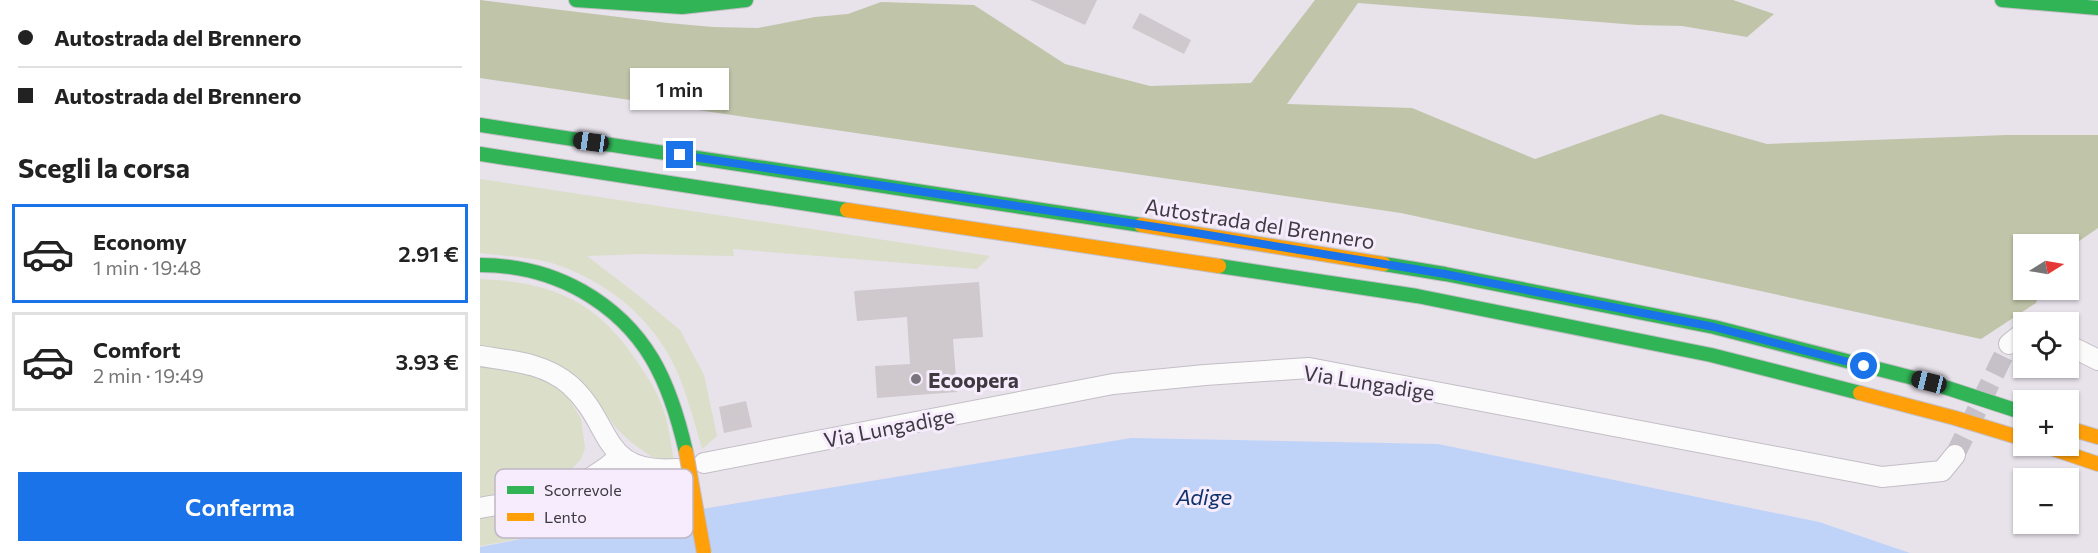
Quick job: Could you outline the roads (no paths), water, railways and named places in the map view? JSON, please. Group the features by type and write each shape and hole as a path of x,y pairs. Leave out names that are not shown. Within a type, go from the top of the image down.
{"main road":[{"path":"576,0 682,7 746,0"},
{"path":"2002,0 2098,8"},
{"name":"Autostrada del Brennero","path":"480,126 1196,233 1445,274 1714,327 1929,382 2013,409"},
{"path":"480,154 1418,296 1712,355 1955,418 2013,436"},
{"path":"480,265 519,268 558,280 606,306 624,320 643,344 662,375 680,423 683,469"},
{"path":"2079,431 2098,437"},
{"path":"2074,456 2098,464"},
{"path":"693,509 704,553"}],"street":[{"path":"2079,350 2098,360"},
{"path":"480,356 533,365 553,373 570,385 587,402 606,439 620,456 644,468 652,469"},
{"name":"Via Lungadige","path":"704,464 1113,384 1309,368 1882,477 1942,471 1955,456"},
{"path":"606,469 620,456"},
{"path":"662,469 681,460"},
{"path":"480,508 495,505"}],"water":[{"name":"Adige","path":"1131,438 1438,444 1819,522 1910,553 480,553 480,547 527,538 693,538 693,511"}],"tunnel":[{"path":"1955,455 2009,344"}],"place":[{"name":"Ecoopera","path":"916,379"}]}
